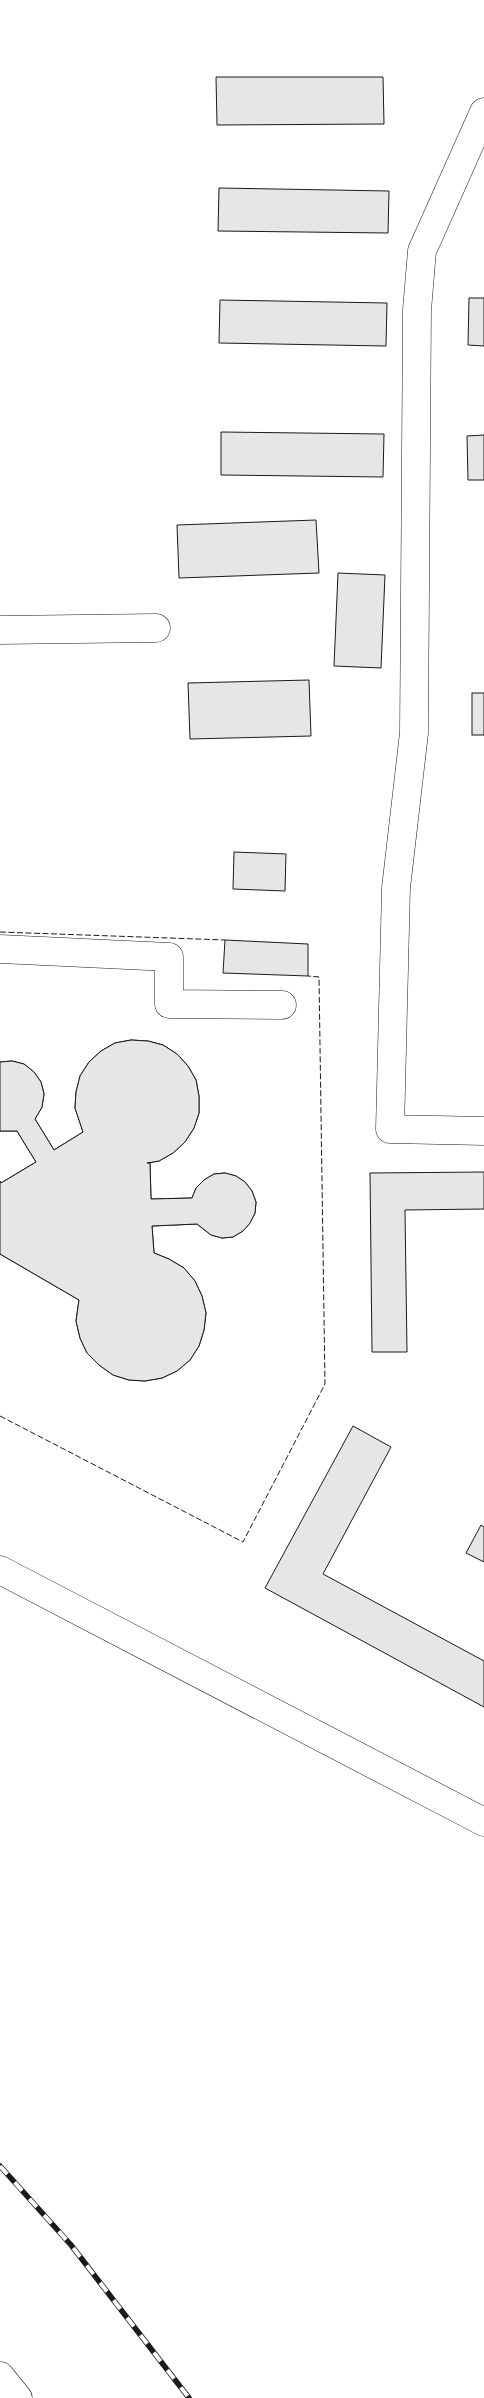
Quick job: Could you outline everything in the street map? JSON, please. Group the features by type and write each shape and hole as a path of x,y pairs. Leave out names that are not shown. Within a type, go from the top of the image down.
{"main road":[{"path":"484,112 422,251 416,310 414,733 396,888 390,1129 484,1131"},
{"path":"0,630 156,628"},
{"path":"0,948 170,957 169,1004 282,1005"},
{"path":"0,1570 484,1822"},
{"path":"0,2376 18,2398"}],"building":[{"path":"216,77 383,77 384,124 217,125"},
{"path":"219,188 389,191 388,233 218,231"},
{"path":"469,298 484,298 484,346 468,345"},
{"path":"220,300 387,303 386,346 219,343"},
{"path":"221,432 384,434 383,477 221,475"},
{"path":"484,435 484,480 468,480 467,436"},
{"path":"316,520 319,573 179,578 177,525"},
{"path":"338,573 385,575 381,668 334,666"},
{"path":"309,680 311,736 190,739 188,683"},
{"path":"472,693 484,693 484,735 472,735"},
{"path":"234,852 286,854 285,891 233,889"},
{"path":"225,940 308,944 308,976 223,973"},
{"path":"131,1040 148,1041 163,1045 177,1054 188,1066 196,1080 199,1096 199,1113 194,1128 185,1142 173,1153 159,1161 147,1163 150,1163 151,1199 192,1198 196,1188 204,1180 214,1174 225,1173 236,1176 245,1182 252,1191 256,1202 255,1213 250,1223 243,1231 233,1237 222,1238 211,1235 197,1224 152,1226 154,1253 184,1268 195,1281 202,1296 206,1313 204,1330 199,1346 190,1360 177,1371 162,1378 145,1381 129,1380 113,1375 99,1365 87,1353 80,1338 76,1321 79,1300 0,1254 0,1181 1,1183 36,1162 17,1131 0,1131 0,1062 12,1061 24,1064 34,1072 41,1082 44,1094 42,1107 35,1119 54,1150 83,1132 75,1108 80,1076 89,1062 101,1051 115,1043","holes":["97,1149 112,1159 133,1164 137,1252 120,1256 105,1263 87,1282 8,1235 11,1222 10,1203"]},
{"path":"131,1040 148,1041 163,1045 177,1054 188,1066 196,1080 199,1096 199,1113 194,1128 185,1142 173,1153 159,1161 147,1163 150,1163 151,1199 192,1198 196,1188 204,1180 214,1174 225,1173 236,1176 245,1182 252,1191 256,1202 255,1213 250,1223 243,1231 233,1237 222,1238 211,1235 197,1224 152,1226 154,1253 184,1268 195,1281 202,1296 206,1313 204,1330 199,1346 190,1360 177,1371 162,1378 145,1381 129,1380 113,1375 99,1365 87,1353 80,1338 76,1321 79,1300 0,1254 0,1181 1,1183 36,1162 17,1131 0,1131 0,1062 12,1061 24,1064 34,1072 41,1082 44,1094 42,1107 35,1119 54,1150 83,1132 75,1108 76,1092 80,1076 89,1062 101,1051 115,1043"},
{"path":"484,1172 484,1209 405,1210 407,1352 372,1352 370,1173"},
{"path":"353,1426 391,1447 323,1574 484,1661 484,1707 265,1588"},
{"path":"481,1525 484,1527 484,1562 466,1553"}],"railway":[{"path":"0,2166 71,2245 189,2398"}],"fence":[{"path":"0,932 225,940"},
{"path":"0,1416 243,1542 325,1384 319,977 308,976"}]}
